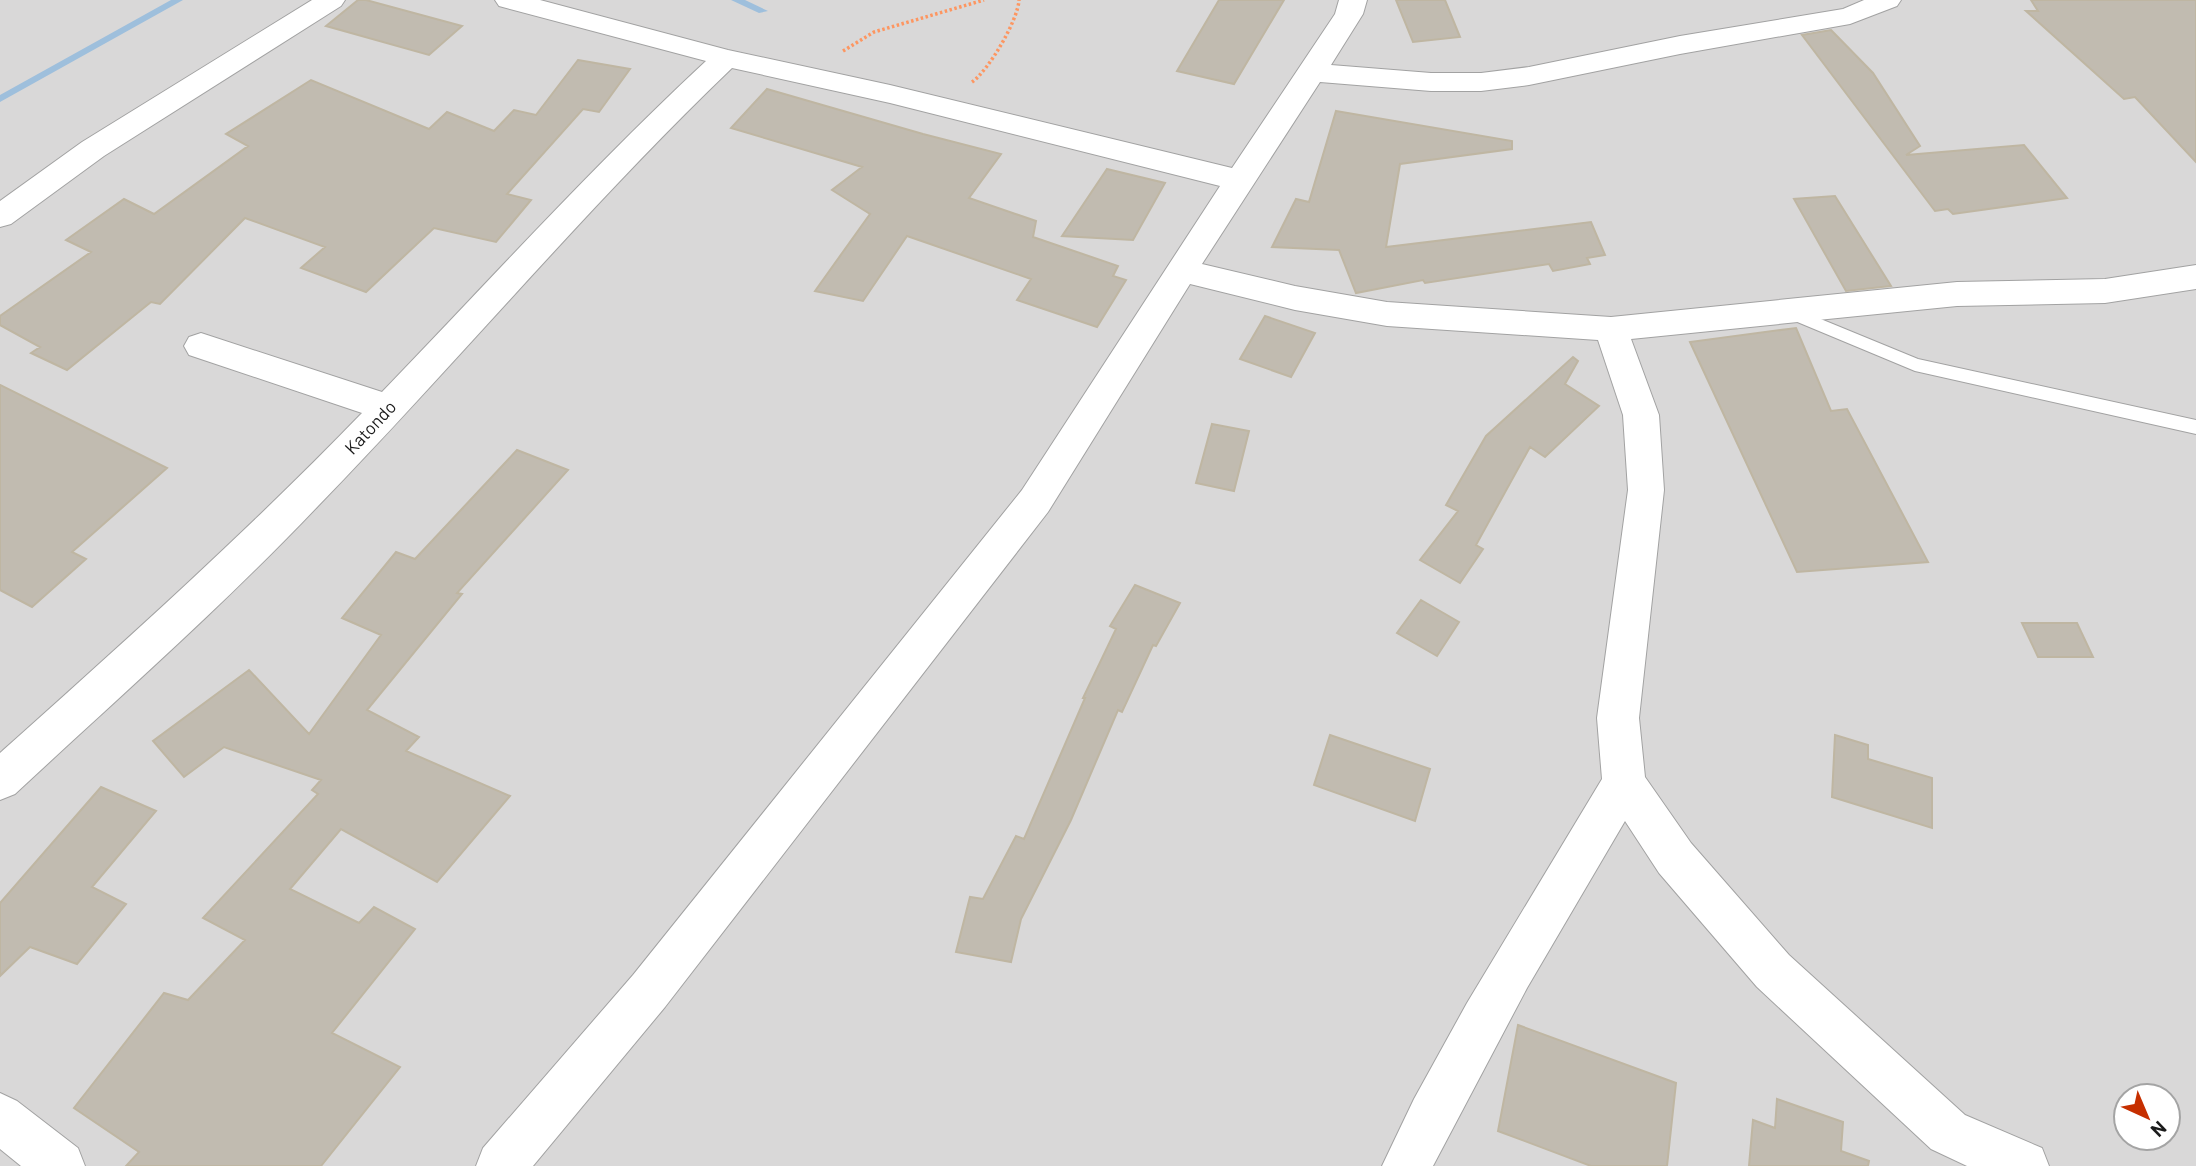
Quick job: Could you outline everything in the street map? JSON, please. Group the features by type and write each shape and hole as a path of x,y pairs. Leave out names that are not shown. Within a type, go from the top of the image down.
{"street":[{"path":"0,216 93,149 331,0"},
{"path":"509,0 726,58 949,108 1239,180"},
{"path":"501,1166 649,991 1035,501 1239,180 1349,14 1353,0"},
{"path":"1312,72 1431,82 1481,82 1529,76 1680,45 1850,16 1887,0"},
{"name":"Katondo","path":"0,780 265,534 570,217 640,139 726,58"},
{"path":"1183,271 1295,298 1387,314 1611,330 1957,294 2105,291 2196,278"},
{"path":"1611,330 1641,415 1646,490 1618,718 1624,783 1675,858 1773,971 1948,1149 2024,1166"},
{"path":"201,346 388,408"},
{"path":"1407,1166 1439,1100 1500,988 1624,783"},
{"path":"0,1118 61,1166"}],"lane":[{"path":"1789,312 1915,365 2196,427"}],"path":[{"path":"804,76 815,64 874,32 984,0"},
{"path":"949,108 967,85 985,73 991,64 1002,39 1018,20 1019,0"}],"shaded area":[{"path":"0,0 2196,0 2196,1166 0,1166"}],"building":[{"path":"358,0 462,26 429,55 326,26"},
{"path":"1219,0 1284,0 1234,84 1177,71"},
{"path":"1396,0 1445,0 1460,37 1413,42"},
{"path":"2031,0 2196,0 2196,162 2135,97 2124,99 2026,11 2038,11"},
{"path":"1831,30 1873,73 1920,146 1906,155 2024,145 2067,198 1953,214 1948,209 1935,211 1802,35"},
{"path":"578,60 630,69 599,112 583,109 507,194 531,200 496,242 434,228 366,292 301,268 325,247 245,218 160,304 151,302 67,370 31,353 40,347 0,325 0,316 91,252 66,240 124,199 154,214 248,146 226,134 311,80 429,129 447,112 494,131 514,110 536,115"},
{"path":"767,89 1001,154 969,198 1036,221 1033,237 1118,266 1113,276 1126,280 1097,327 1017,300 1031,279 907,236 863,301 815,291 870,214 832,190 862,167 731,128"},
{"path":"1336,111 1512,141 1512,149 1400,164 1386,247 1591,222 1605,255 1587,258 1590,264 1553,271 1549,264 1425,283 1423,280 1356,293 1339,250 1272,247 1296,199 1309,202"},
{"path":"1107,169 1165,183 1133,240 1062,236"},
{"path":"1835,196 1891,286 1846,291 1794,199"},
{"path":"1265,316 1315,333 1291,377 1240,359"},
{"path":"1796,328 1831,411 1847,409 1928,562 1797,572 1690,342"},
{"path":"1573,357 1578,361 1565,384 1599,406 1545,457 1530,447 1476,545 1483,549 1460,583 1420,560 1458,511 1446,505 1486,436"},
{"path":"0,385 167,468 72,552 86,559 32,607 0,590"},
{"path":"1212,424 1249,431 1234,491 1196,483"},
{"path":"517,450 568,470 457,593 462,594 367,710 419,737 406,751 510,796 437,882 341,829 290,889 359,923 374,907 415,929 332,1033 400,1067 321,1166 126,1166 139,1152 74,1108 164,993 188,1000 245,940 203,918 318,794 312,790 321,780 224,747 184,777 153,741 249,670 309,734 381,635 342,618 396,552 415,559"},
{"path":"1135,585 1180,603 1156,646 1153,645 1122,712 1118,710 1071,820 1021,919 1011,962 956,952 970,897 983,899 1016,836 1024,839 1083,698 1116,629 1110,626"},
{"path":"1421,600 1459,622 1437,656 1397,633"},
{"path":"2022,623 2077,623 2093,657 2038,657"},
{"path":"1330,735 1430,769 1415,821 1314,785"},
{"path":"1835,735 1868,745 1868,759 1932,778 1932,828 1832,797"},
{"path":"101,787 156,811 92,887 126,904 77,964 30,947 0,976 0,903"},
{"path":"1518,1025 1676,1083 1667,1166 1591,1166 1498,1131"},
{"path":"1777,1099 1843,1122 1841,1151 1869,1161 1868,1166 1749,1166 1753,1120 1775,1128"}],"waterway":[{"path":"0,99 178,0"},
{"path":"736,0 763,11"}]}
